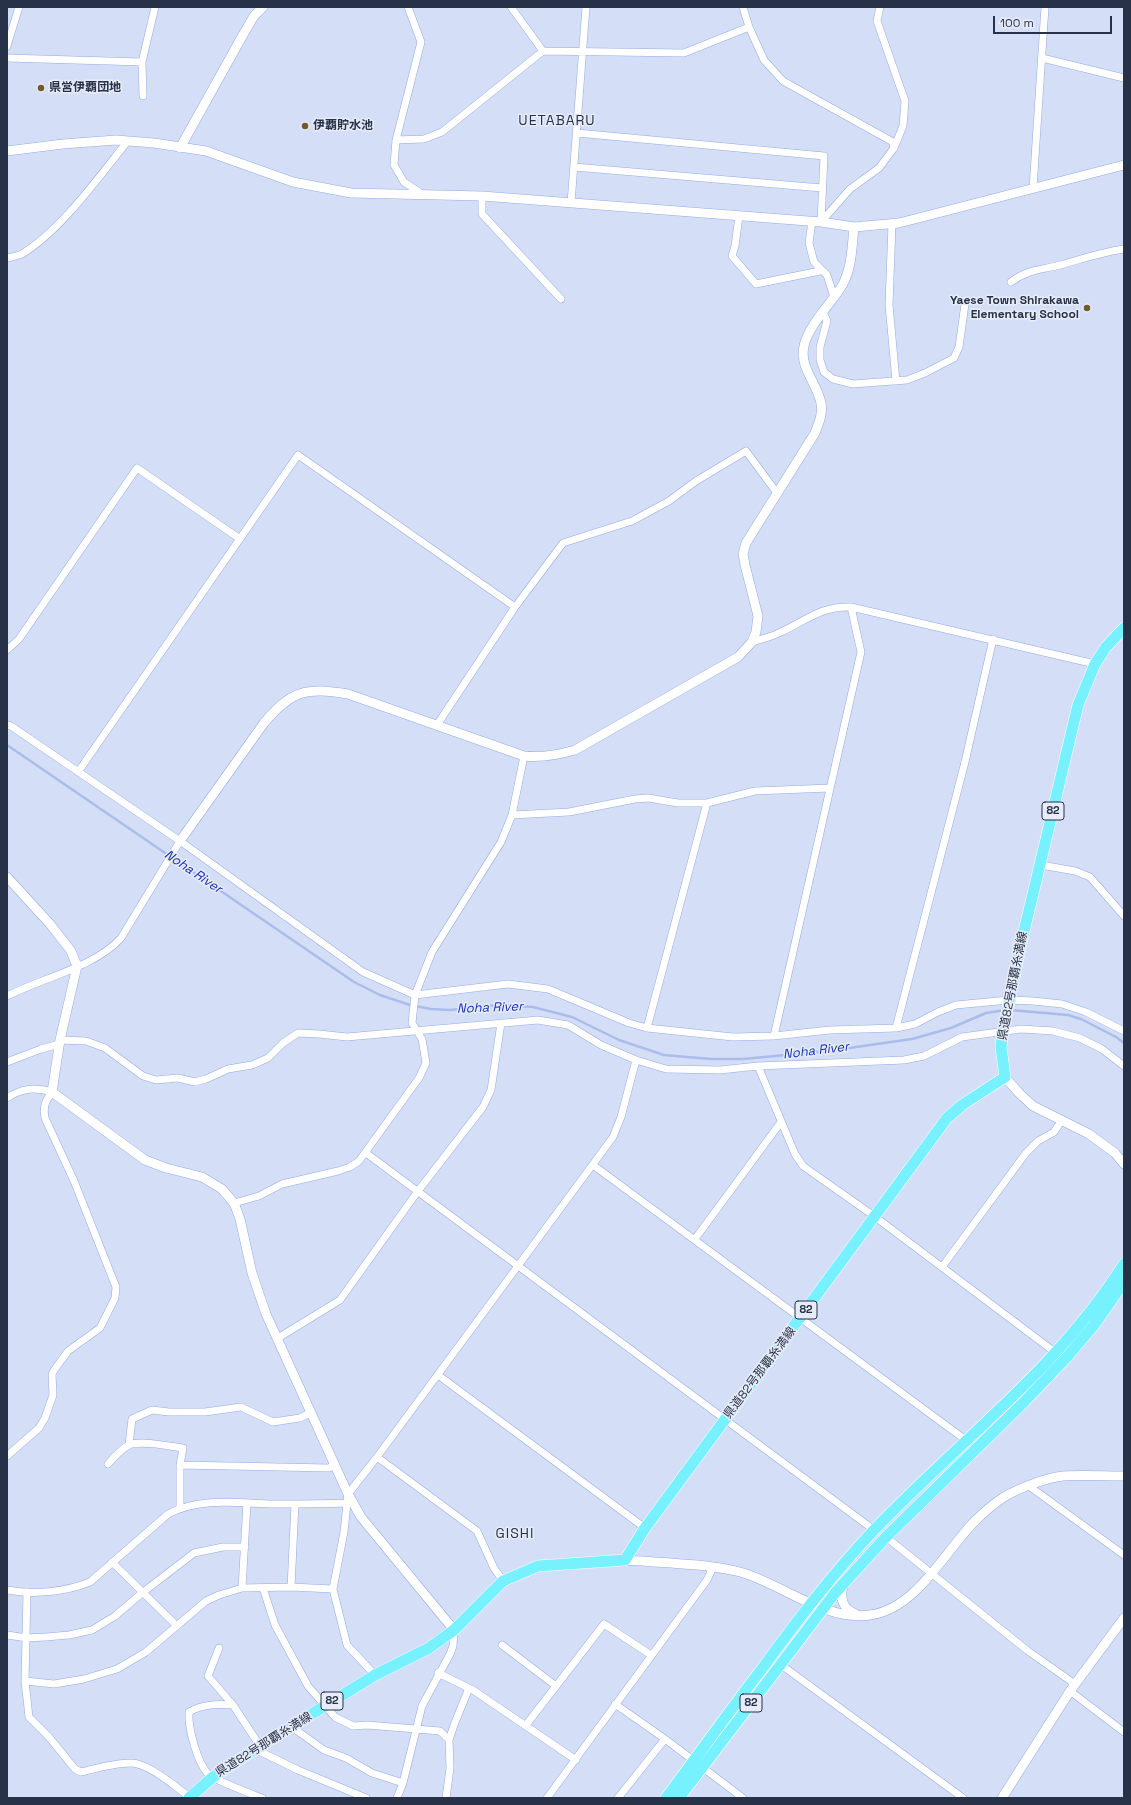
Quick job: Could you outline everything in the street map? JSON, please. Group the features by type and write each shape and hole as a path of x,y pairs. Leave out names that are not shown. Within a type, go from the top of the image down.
{"main road":[{"name":"県道82号那覇糸満線","path":"190,1798 213,1777 258,1748 375,1676 429,1648 454,1630 503,1581 538,1566 625,1560 645,1528 947,1118 962,1105 1005,1077 1001,1047 1004,1027 1078,705 1095,664 1106,648 1124,628"},
{"name":"82","path":"666,1798 697,1764 780,1664 844,1583 886,1537 1067,1357 1124,1264"},
{"name":"82","path":"679,1798 697,1764 811,1603 874,1530 1018,1393 1056,1353 1090,1321 1124,1282"}],"street":[{"path":"7,46 19,7"},
{"path":"143,96 142,62 155,7"},
{"path":"180,148 244,32 254,16 263,7"},
{"path":"408,7 421,42 396,140 394,165 404,182 422,194"},
{"path":"511,7 543,51"},
{"path":"571,203 586,7"},
{"path":"743,7 749,27 764,60 782,81 893,142 894,148"},
{"path":"816,222 850,189 879,168 894,148 903,126 905,101 877,20 880,7"},
{"path":"1033,188 1045,7"},
{"path":"396,140 424,139 442,132 543,51 684,53 749,27"},
{"path":"7,58 142,62"},
{"path":"1042,58 1124,78"},
{"path":"577,133 824,156 822,188 816,222 809,243 814,262 820,270 827,275 834,297"},
{"path":"7,151 104,140 127,142 206,151 293,182 351,193 482,196 816,222 854,227 892,224 926,217 1124,165"},
{"path":"7,258 20,254 48,235 127,142"},
{"path":"574,167 822,188"},
{"path":"482,196 482,214 561,299"},
{"path":"738,216 735,246 732,256 756,284 820,270"},
{"path":"892,224 889,305 896,381"},
{"path":"7,996 77,966 112,948 121,938 179,844 264,723 277,708 291,697 305,691 325,690 348,694 524,756 555,756 575,750 738,657 752,642 756,632 758,616 743,554 751,534 815,433 820,419 821,403 803,360 804,345 823,312 844,283 850,266 854,227"},
{"path":"1011,282 1023,273 1061,265 1104,252 1124,249"},
{"path":"823,312 827,321 820,347 820,360 824,372 833,379 853,384 907,380 925,373 954,358 959,347 965,304"},
{"path":"437,725 516,607 562,543 632,520 669,501 696,481 746,451 777,492"},
{"path":"78,772 298,456 516,607"},
{"path":"7,650 19,639 137,468 240,539"},
{"path":"752,642 780,633 822,610 838,607 850,607 1095,664"},
{"path":"774,1036 861,652 850,607"},
{"path":"896,1028 965,762 992,639"},
{"path":"7,724 363,972 415,998 508,984 548,989 630,1023 647,1028 732,1037 774,1036 830,1030 896,1028 916,1024 938,1012 956,1005 1009,1003 1062,1004 1086,1012 1123,1028"},
{"path":"234,1203 259,1196 282,1184 350,1167 359,1161 419,1078 426,1063 422,1040 412,1023 415,998 432,952 501,842 512,815 524,756"},
{"path":"512,815 569,812 635,799 648,798 678,803 707,803 755,791 830,788"},
{"path":"647,1028 707,803"},
{"path":"1041,865 1075,871 1090,877 1124,916"},
{"path":"7,877 50,924 71,951 77,966 60,1042 52,1092 45,1102 44,1110 45,1118 74,1181 116,1287 116,1298 100,1328 68,1352 52,1374 53,1395 45,1418 39,1428 7,1456"},
{"path":"7,1062 60,1042 86,1041 105,1048 144,1076 156,1080 178,1078 195,1082 206,1079 228,1069 252,1065 268,1058 283,1043 298,1033 346,1037 538,1020 568,1025 601,1045 636,1060 666,1069 720,1070 758,1066 904,1060 924,1056 962,1037 1004,1027 1053,1031 1080,1038 1102,1049 1124,1066"},
{"path":"278,1338 340,1300 418,1192 483,1107 491,1090 501,1023"},
{"path":"375,1676 347,1645 333,1589 344,1532 347,1499 613,1137 622,1117 636,1060"},
{"path":"758,1066 795,1154 803,1166 874,1216 1056,1353"},
{"path":"1005,1077 1033,1106 1062,1120 1102,1143 1124,1164"},
{"path":"7,1098 24,1089 40,1088 52,1092 145,1160 166,1168 202,1177 222,1189 234,1203 240,1219 252,1273 266,1314 334,1465 347,1499 454,1630 453,1646 422,1706 403,1783 397,1798"},
{"path":"942,1267 1026,1153 1038,1141 1054,1132 1062,1120"},
{"path":"695,1239 781,1122"},
{"path":"366,1153 519,1265 874,1530"},
{"path":"593,1165 967,1441"},
{"path":"438,1375 645,1528"},
{"path":"129,1445 132,1419 152,1410 169,1412 204,1412 229,1407 241,1407 273,1422 300,1418 310,1413"},
{"path":"108,1464 115,1456 129,1445 138,1443 183,1448 180,1465 180,1508"},
{"path":"377,1457 476,1531 494,1568 503,1581"},
{"path":"180,1465 329,1468 334,1465"},
{"path":"625,1560 713,1567 740,1573 823,1608 839,1613 870,1616 886,1612 895,1607 915,1591 973,1523 988,1508 1005,1496 1029,1486 1062,1476 1124,1476"},
{"path":"1029,1486 1124,1555"},
{"path":"7,1590 27,1592 58,1591 76,1588 90,1582 168,1514 180,1508 211,1501 295,1504 347,1499"},
{"path":"242,1588 247,1503"},
{"path":"291,1587 295,1504"},
{"path":"886,1537 932,1572 1124,1732"},
{"path":"7,1635 27,1638 69,1635 92,1630 115,1616 194,1553 223,1547 245,1547"},
{"path":"112,1562 177,1626"},
{"path":"547,1798 707,1580 713,1567"},
{"path":"844,1583 841,1594 842,1602 850,1611 861,1616"},
{"path":"25,1681 54,1684 84,1679 117,1669 146,1652 206,1601 242,1588 291,1587 333,1589"},
{"path":"263,1588 275,1625 308,1686 335,1717 353,1726 367,1725 440,1731 449,1740"},
{"path":"27,1592 25,1681 29,1717 49,1737 75,1769 81,1772 132,1763 145,1767 160,1775 190,1798"},
{"path":"1002,1798 1073,1688 1124,1618"},
{"path":"526,1725 604,1624 651,1655"},
{"path":"502,1645 556,1686"},
{"path":"219,1648 208,1676 233,1705 258,1748 298,1770 366,1798"},
{"path":"780,1664 963,1798"},
{"path":"438,1673 469,1688 576,1760"},
{"path":"446,1798 450,1768 449,1740 469,1688"},
{"path":"233,1705 217,1704 199,1706 189,1712 189,1723 197,1753 208,1774 262,1798"},
{"path":"615,1704 744,1798"},
{"path":"292,1727 324,1750 346,1758 372,1774 403,1783"},
{"path":"618,1798 665,1739"}],"waterway":[{"name":"Noha River","path":"7,745 354,982 380,995 410,1005 431,1009 450,1010 498,1005 533,1007 572,1017 619,1040 664,1055 711,1059 743,1059 828,1051 912,1039 951,1028 986,1013 1005,1010"},
{"name":"Noha River","path":"1010,1010 1068,1015 1081,1019 1116,1037 1124,1043"}],"place":[{"name":"県営伊覇団地","path":"41,88"},
{"name":"伊覇貯水池","path":"305,126"},
{"name":"Yaese Town Shirakawa Elementary School","path":"1087,308"}],"district":[{"name":"UETABARU","path":"557,121"},
{"name":"GISHI","path":"515,1534"}]}
